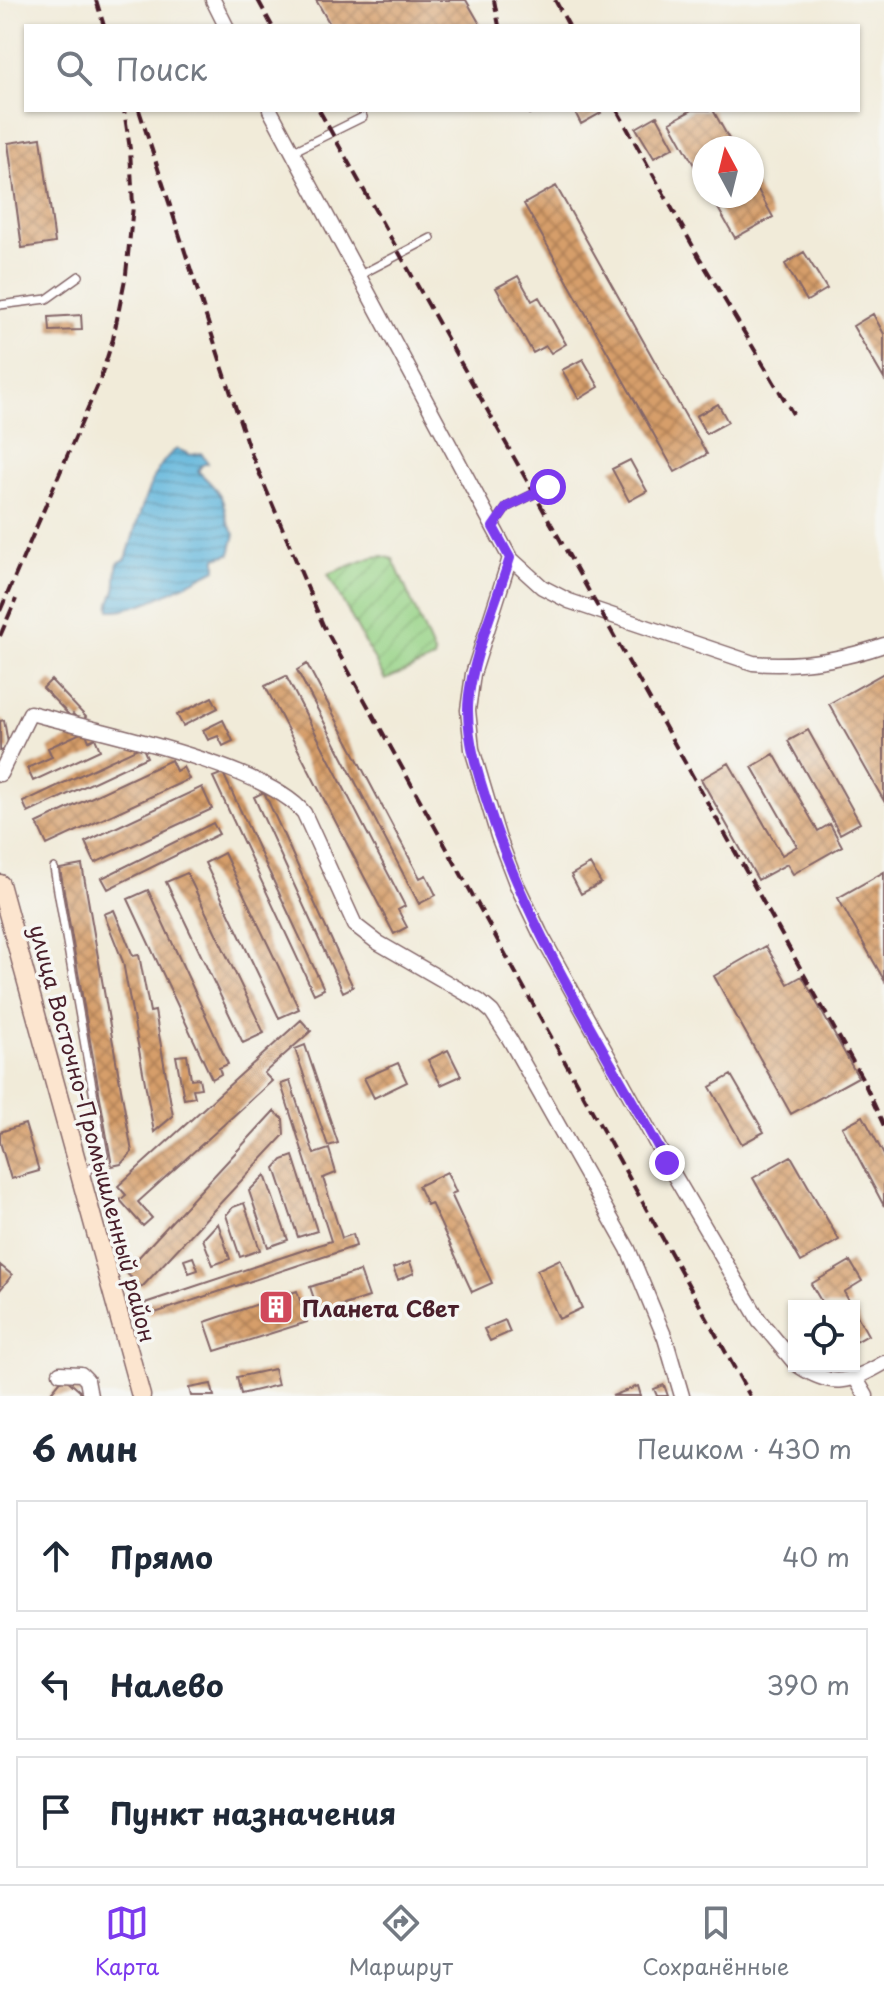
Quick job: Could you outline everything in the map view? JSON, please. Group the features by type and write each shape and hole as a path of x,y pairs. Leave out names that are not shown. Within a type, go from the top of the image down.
{"street":[{"path":"213,0 225,24"},
{"path":"271,112 510,558 542,587 569,601 753,663 783,666 817,662 884,645"},
{"path":"510,558 473,674 468,710 472,749 498,836 540,933 667,1163 759,1320 788,1355"},
{"path":"0,774 30,713 144,742 231,771 283,793 294,801 304,813 355,925 377,942 479,1001 492,1012 628,1249 665,1338 682,1396"},
{"name":"улица Восточно-Промышленный район","path":"0,884 141,1396"},
{"path":"808,1372 835,1381 856,1379 884,1363"},
{"path":"60,1373 81,1374 87,1380 90,1396"},
{"path":"856,1379 866,1396"}],"lane":[{"path":"292,152 363,117"},
{"path":"358,276 431,238"},
{"path":"0,305 47,299 79,276"},
{"path":"493,527 507,507 548,487"},
{"path":"54,868 104,1155 82,1176"}],"green space":[{"path":"383,556 393,559 435,655 434,659 385,680 328,574"}],"water":[{"path":"177,449 191,455 201,453 208,463 198,471 216,489 223,502 228,523 235,534 230,554 216,558 216,569 164,595 135,606 110,610 118,563 126,559 151,483 167,457"}],"building":[{"path":"316,0 466,0 480,24 330,24"},
{"path":"575,112 601,113 581,124"},
{"path":"688,112 714,112 727,136 692,136 692,161 670,122"},
{"path":"657,116 674,147 654,158 636,128"},
{"path":"41,138 55,243 22,248 8,143"},
{"path":"556,186 707,454 675,472 524,204"},
{"path":"764,201 773,217 735,238 718,208 764,208"},
{"path":"804,252 827,289 807,301 785,264"},
{"path":"518,276 532,301 539,297 566,344 551,353 546,346 533,353 496,288"},
{"path":"873,314 884,334 884,379 853,326"},
{"path":"81,315 82,330 50,331 49,317"},
{"path":"583,359 599,387 579,399 562,370"},
{"path":"718,404 728,422 706,434 696,416"},
{"path":"630,460 647,491 629,501 612,469"},
{"path":"307,664 420,878 426,875 436,895 419,904 297,670"},
{"path":"884,673 884,801 829,704"},
{"path":"286,676 405,906 398,910 407,927 394,934 265,686"},
{"path":"51,680 86,717 81,722 73,714 71,717 43,688"},
{"path":"212,697 218,708 183,726 177,715"},
{"path":"4,720 9,749 0,751 0,721"},
{"path":"223,720 233,741 223,746 218,736 208,740 203,730"},
{"path":"808,730 860,823 840,834 788,741"},
{"path":"85,731 89,741 95,738 100,750 33,781 27,768 52,757 48,748"},
{"path":"142,746 147,757 28,813 23,802"},
{"path":"774,754 818,831 830,824 842,846 793,874 787,864 758,880 701,779 729,763 782,855 797,846 752,767"},
{"path":"171,760 176,771 183,767 189,779 47,845 37,823"},
{"path":"223,773 324,989 314,994 213,777"},
{"path":"202,787 212,809 95,863 85,842"},
{"path":"264,792 353,987 343,992 254,797"},
{"path":"213,823 219,834 108,889 102,878"},
{"path":"224,853 299,1009 279,1018 205,863"},
{"path":"590,864 601,883 581,894 571,875"},
{"path":"82,865 132,1152 121,1164 112,1166 60,869"},
{"path":"884,872 884,980 838,898"},
{"path":"187,873 264,1033 243,1043 166,882"},
{"path":"148,890 228,1064 219,1068 221,1074 212,1079 128,899"},
{"path":"114,910 133,956 139,955 150,1012 155,1011 173,1116 154,1132 123,962 104,914"},
{"path":"766,946 788,984 802,976 858,1077 791,1114 714,976"},
{"path":"301,1020 311,1031 264,1073 272,1081 138,1202 152,1218 143,1226 120,1200 126,1195 118,1186"},
{"path":"305,1045 338,1143 328,1146 295,1049"},
{"path":"448,1050 461,1076 441,1085 428,1060"},
{"path":"187,1055 191,1079 199,1078 201,1088 193,1089 195,1097 184,1099 176,1056"},
{"path":"398,1063 407,1082 374,1098 364,1078"},
{"path":"731,1075 764,1132 742,1144 710,1087"},
{"path":"290,1081 314,1154 329,1149 336,1173 323,1178 342,1238 353,1234 356,1246 149,1315 145,1303 331,1241 281,1084"},
{"path":"274,1111 283,1119 284,1135 142,1287 125,1272"},
{"path":"863,1116 884,1155 884,1206 842,1127"},
{"path":"25,1124 39,1171 11,1179 0,1132"},
{"path":"293,1156 317,1231 298,1237 275,1168 282,1160"},
{"path":"791,1156 839,1240 801,1262 753,1178"},
{"path":"447,1172 456,1192 451,1194 492,1283 472,1292 431,1203 427,1205 418,1186"},
{"path":"265,1175 288,1240 268,1247 249,1191"},
{"path":"244,1203 260,1250 240,1257 226,1215 233,1207"},
{"path":"218,1223 230,1259 213,1265 203,1239"},
{"path":"193,1257 198,1270 189,1273 184,1260"},
{"path":"560,1259 582,1308 559,1319 537,1270"},
{"path":"850,1261 862,1281 844,1292 849,1300 820,1300 811,1284"},
{"path":"410,1262 414,1273 398,1280 393,1268"},
{"path":"0,1265 12,1275 0,1290"},
{"path":"360,1271 369,1297 319,1313 310,1287"},
{"name":"Планета Свет","path":"297,1291 307,1322 215,1351 205,1322"},
{"path":"505,1320 510,1332 490,1341 484,1329"},
{"path":"860,1321 868,1335 860,1340"},
{"path":"274,1369 278,1385 241,1394 237,1377"},
{"path":"64,1377 83,1394 81,1396 48,1396"},
{"path":"211,1384 214,1396 191,1396 189,1388"},
{"path":"664,1385 668,1396 657,1396 654,1389"},
{"path":"638,1386 641,1396 612,1396"}],"railway":[{"path":"96,0 103,24"},
{"path":"258,0 271,24"},
{"path":"494,0 499,24"},
{"path":"555,0 568,24"},
{"path":"0,611 100,380 113,339 126,274 133,206 124,112"},
{"path":"140,112 248,446 323,625 750,1396"},
{"path":"320,112 862,1078 884,1126"},
{"path":"618,112 699,257 793,414"},
{"path":"0,636 16,599"}],"place":[{"name":"Планета Свет","path":"276,1307"}],"route":[{"path":"548,487 507,507 493,527 510,558 473,674 468,710 472,749 498,836 516,883 540,933 667,1163"}]}
